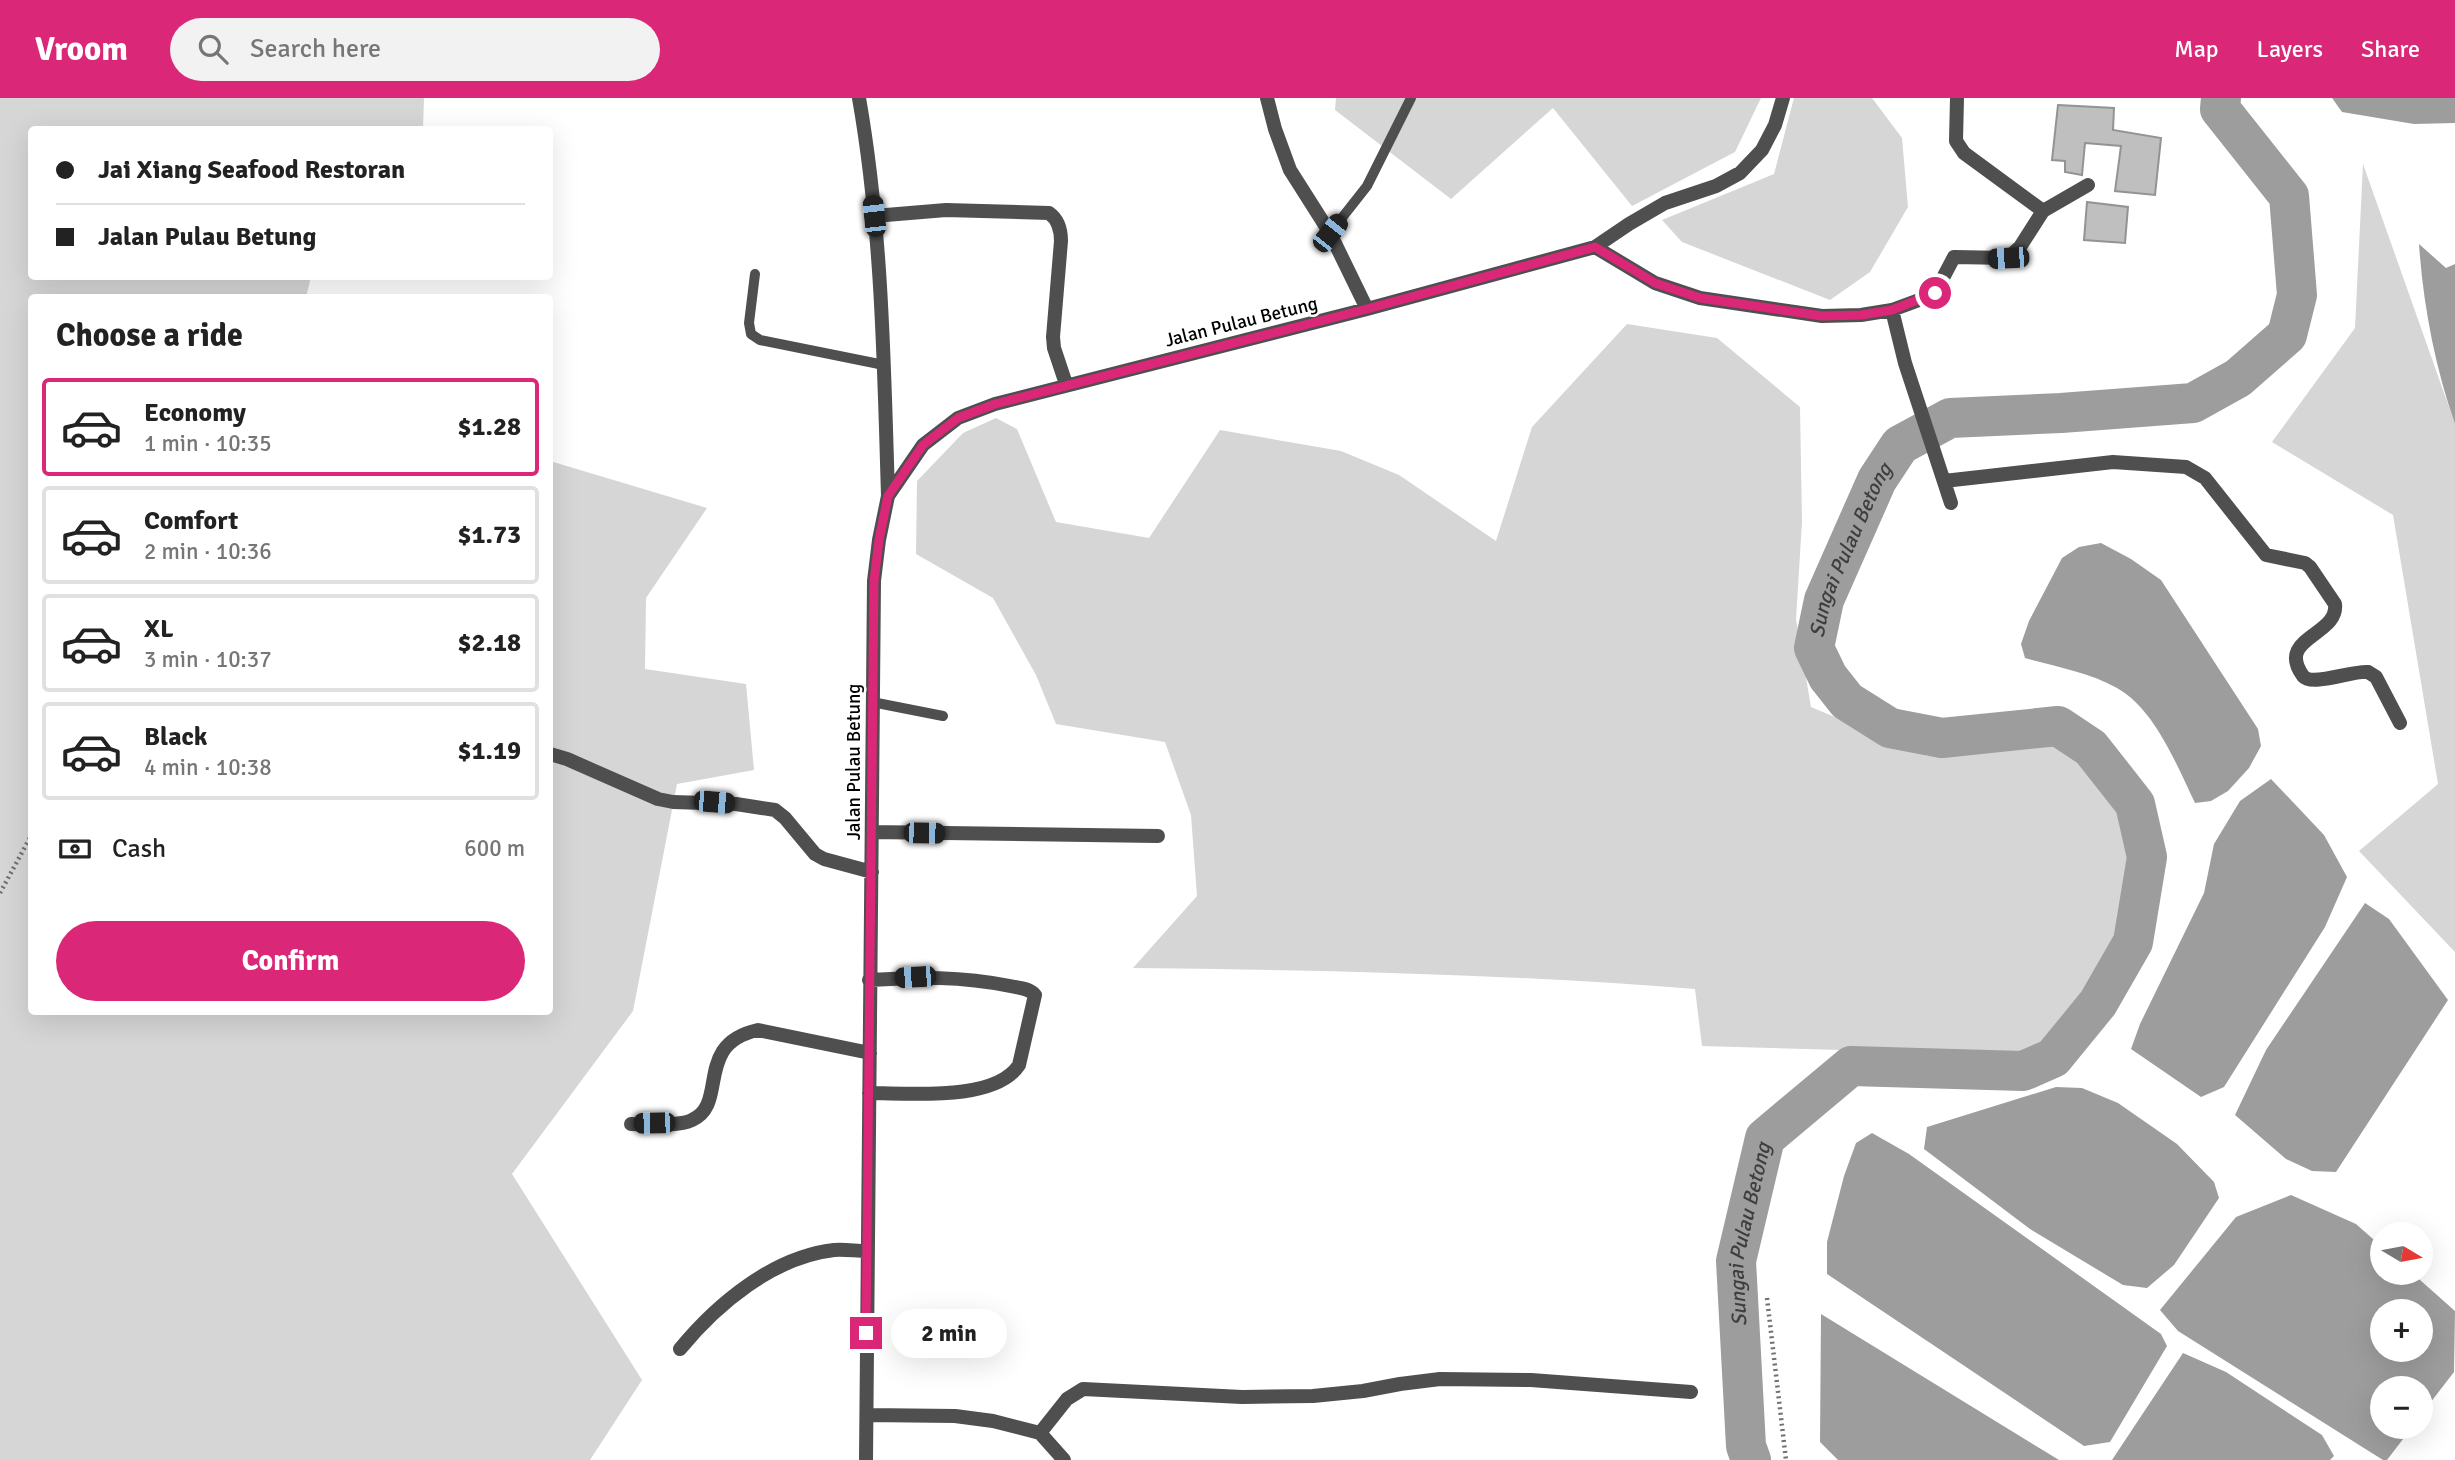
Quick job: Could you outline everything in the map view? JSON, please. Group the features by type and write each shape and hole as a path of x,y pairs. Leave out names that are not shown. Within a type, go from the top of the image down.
{"street":[{"path":"859,98 874,216 884,365 888,496"},
{"path":"1267,98 1290,170 1330,233 1367,309"},
{"path":"1783,98 1775,125 1762,150 1740,173 1716,186 1665,203 1629,223 1595,247 1655,283 1700,298 1822,316 1861,315 1892,310 1935,293 1954,257 2008,258 2014,254 2043,211 2088,185"},
{"path":"1957,98 1956,141 1964,153 2043,211"},
{"path":"874,216 960,210 1049,213 1054,217 1061,231 1061,241 1053,337 1066,384"},
{"name":"Jalan Pulau Betung","path":"866,1460 874,581 888,496 923,445 958,418 995,404 1367,309 1595,247"},
{"path":"1892,310 1905,363 1951,503"},
{"path":"1942,477 2113,462 2172,464 2198,473 2205,478 2266,555 2310,567 2335,604 2330,621 2299,648 2296,660 2304,677 2316,680 2363,671 2372,674 2400,723"},
{"path":"553,755 658,799 673,802 714,802 775,810 815,854 872,872"},
{"path":"872,832 1158,835"},
{"path":"869,980 942,976 1030,990 1034,995 1019,1065 1013,1074 974,1090 869,1093"},
{"path":"631,1124 690,1121 701,1114 707,1103 718,1061 726,1045 740,1034 758,1030 870,1054"},
{"path":"680,1349 700,1325 753,1282 777,1268 834,1250 866,1251"},
{"path":"1040,1433 1067,1399 1083,1389 1242,1398 1313,1396 1440,1379 1531,1380 1691,1392"},
{"path":"867,1415 956,1416 993,1420 1040,1433 1064,1460"}],"lane":[{"path":"1330,233 1367,186 1412,98"},
{"path":"755,274 749,323 751,334 760,340 884,365"},
{"path":"872,702 943,716"}],"path":[{"path":"0,893 28,841"},
{"path":"1768,1298 1786,1460"}],"shaded area":[{"path":"0,98 424,98 423,126 28,126 28,280 310,280 307,294 28,294 28,1015 553,1015 553,462 707,508 646,598 645,669 746,684 754,770 677,784 633,1011 512,1174 642,1380 590,1460 0,1460"},
{"path":"1336,98 1761,98 1735,152 1632,206 1553,108 1451,199 1335,110"},
{"path":"1794,98 1872,98 1902,138 1908,207 1870,272 1830,300 1682,242 1662,220 1774,174"},
{"path":"2332,98 2455,98 2455,123 2414,124 2342,112"},
{"path":"2363,164 2455,424 2455,952 2359,851 2438,784 2393,515 2272,442 2355,328"},
{"path":"2419,244 2446,268 2455,264 2455,424 2431,335"},
{"path":"1627,324 1717,338 1800,407 1802,522 1796,619 1811,707 1928,756 2042,734 2105,783 2133,844 2123,929 2091,988 2037,1050 1985,1054 1702,1046 1695,989 1414,974 1133,968 1197,896 1191,815 1165,742 1056,724 1036,675 993,598 916,554 917,481 963,433 996,418 1017,429 1056,522 1149,538 1220,430 1341,451 1399,475 1496,541 1532,427"},
{"path":"2101,543 2131,559 2161,580 2258,729 2261,746 2249,768 2228,791 2211,801 2195,803 2164,740 2131,697 2095,678 2025,658 2021,644 2029,621 2062,558 2079,547"},
{"path":"2271,779 2324,835 2347,877 2325,927 2224,1087 2201,1097 2131,1049 2140,1024 2204,893 2214,844 2240,801"},
{"path":"2365,903 2389,919 2448,1000 2336,1172 2312,1171 2286,1159 2235,1115 2266,1050"},
{"path":"2056,1087 2082,1088 2118,1103 2177,1144 2214,1182 2219,1198 2174,1265 2147,1288 2123,1285 2030,1229 1924,1149 1927,1127"},
{"path":"1872,1133 1909,1154 2161,1334 2167,1346 2110,1442 2084,1446 1827,1274 1827,1242 1844,1176 1856,1143"},
{"path":"2291,1195 2356,1224 2370,1236 2370,1285 2426,1285 2455,1311 2454,1372 2433,1399 2433,1376 2370,1376 2370,1439 2403,1439 2387,1460 2383,1460 2178,1331 2160,1310 2236,1217"},
{"path":"1821,1314 2059,1460 1838,1460 1820,1442"},
{"path":"2183,1353 2226,1372 2322,1435 2334,1456 2330,1460 2112,1460"}],"building":[{"path":"2058,105 2114,108 2113,130 2161,138 2155,195 2115,191 2121,146 2085,143 2082,175 2065,172 2065,161 2052,160"},
{"path":"2087,202 2128,207 2125,243 2084,240"}],"waterway":[{"name":"Sungai Pulau Betong","path":"1751,1460 1746,1446 1736,1261 1765,1138 1851,1066 2023,1071 2053,1058 2098,1003 2133,942 2147,857 2135,804 2091,748 2058,726 1942,738 1890,728 1847,701 1828,677 1814,648 1824,600 1877,480 1900,445 1950,418 2193,403 2238,378 2287,335 2297,295 2289,196 2220,109 2221,98"}],"route":[{"path":"866,1333 874,581 888,496 923,445 958,418 995,404 1367,309 1595,247 1655,283 1700,298 1822,316 1861,315 1892,310 1935,293"}]}
